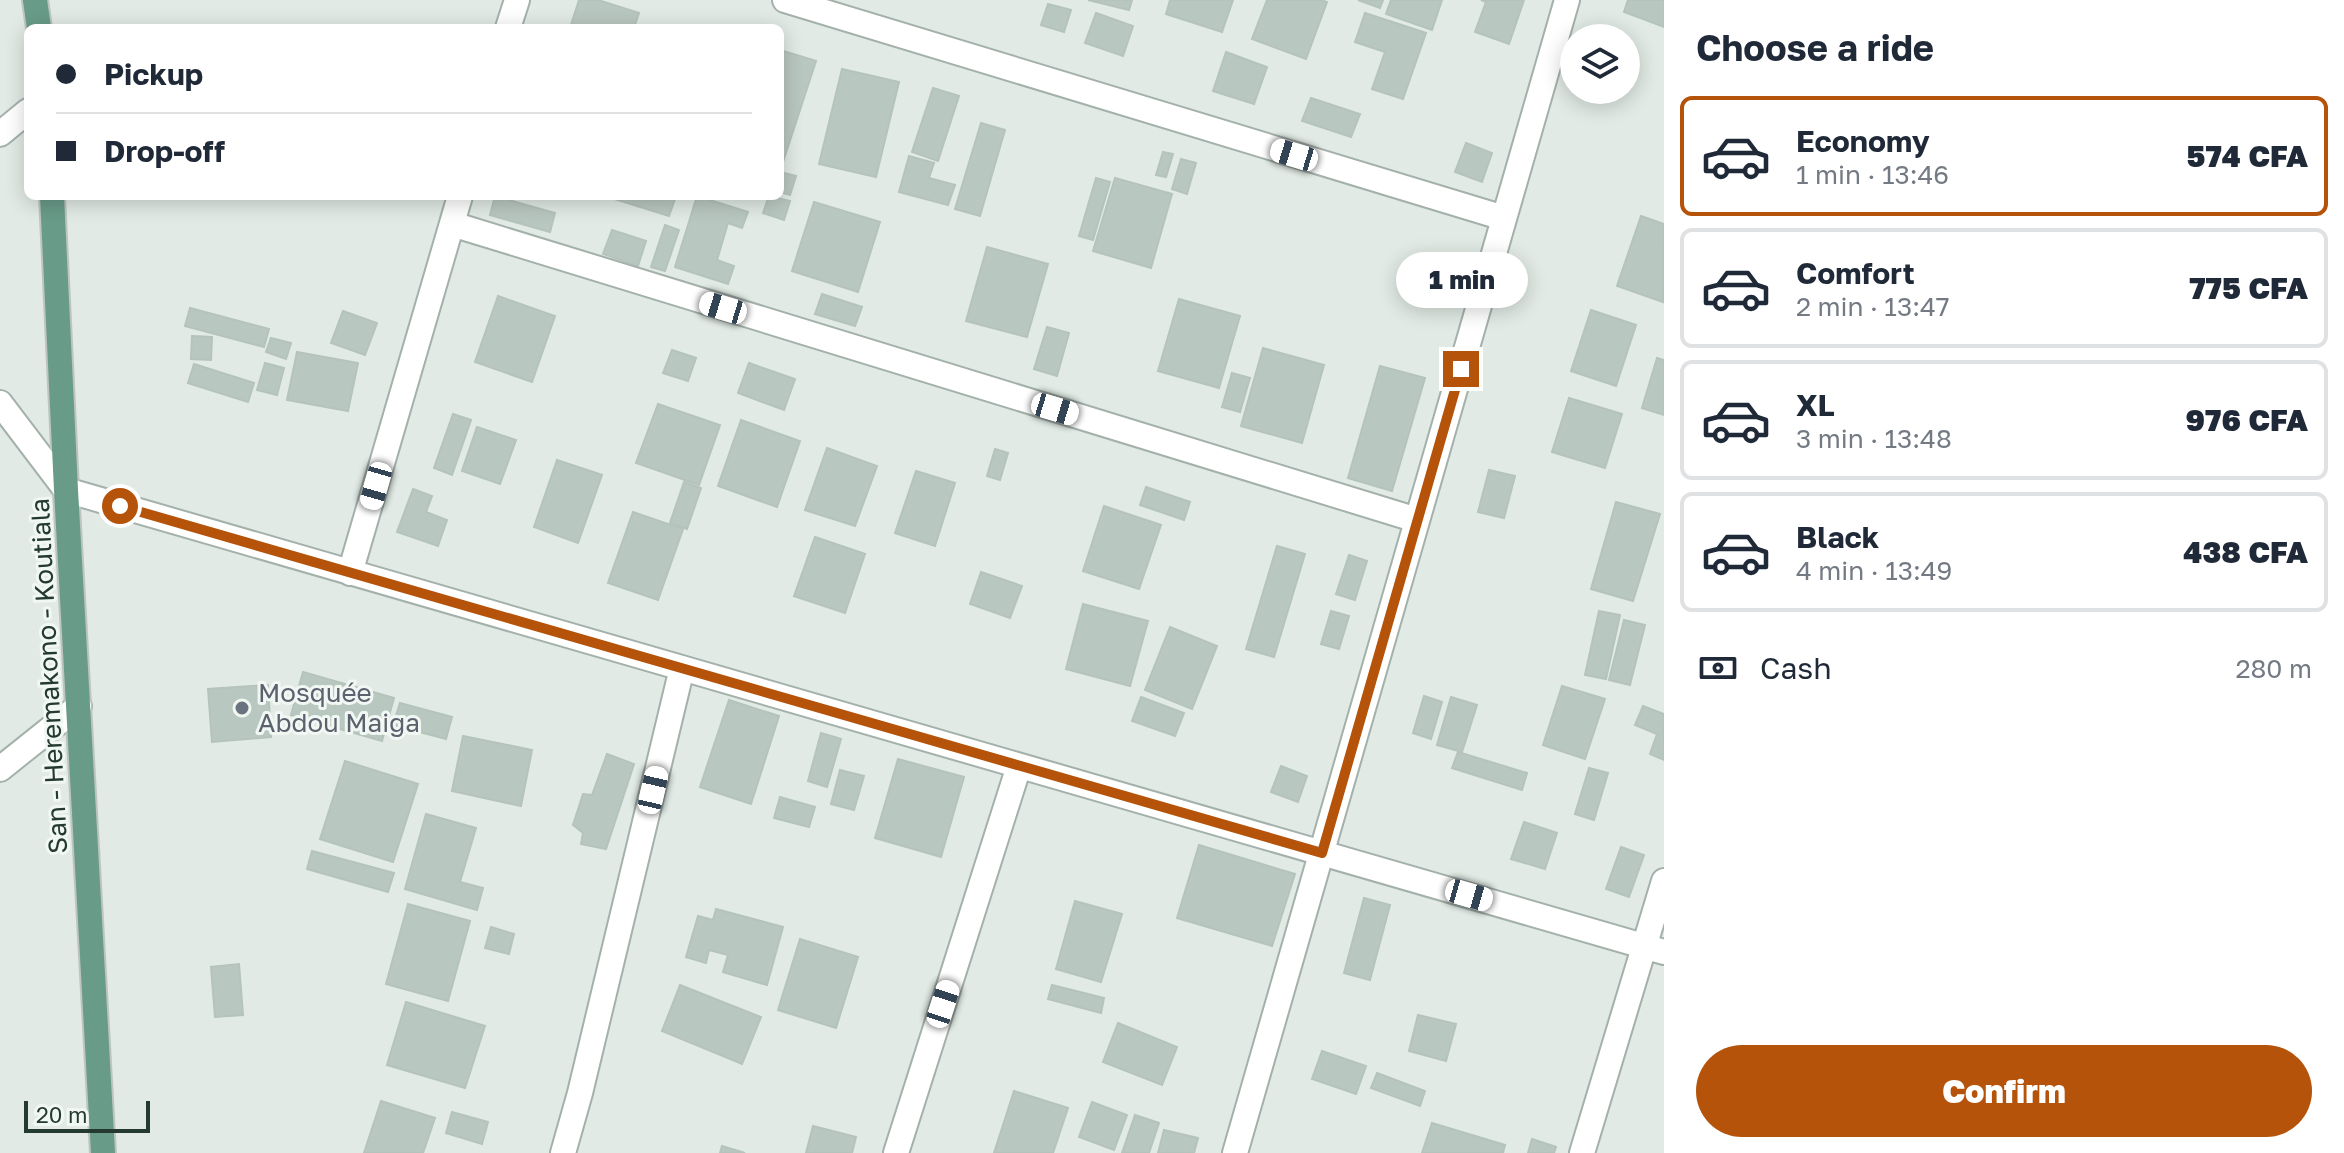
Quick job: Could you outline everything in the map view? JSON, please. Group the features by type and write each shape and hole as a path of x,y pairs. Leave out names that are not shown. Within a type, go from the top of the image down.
{"main road":[{"path":"35,0 38,24"},
{"name":"San - Heremakono - Koutiala","path":"52,200 103,1153"}],"street":[{"path":"509,24 517,0"},
{"path":"785,0 1504,218"},
{"path":"1235,1153 1567,0"},
{"path":"0,134 24,114"},
{"path":"350,573 459,200"},
{"path":"452,224 1417,520"},
{"path":"0,403 66,490 1654,949"},
{"path":"563,1153 682,668"},
{"path":"0,769 79,706"},
{"path":"896,1153 1019,766"},
{"path":"1582,1153 1654,949 1664,881"}],"building":[{"path":"579,0 598,0 639,13 635,24 571,24"},
{"path":"1088,0 1132,0 1129,10"},
{"path":"1170,0 1233,0 1222,32 1166,14"},
{"path":"1267,0 1327,2 1306,59 1252,39"},
{"path":"1358,0 1383,0 1380,8"},
{"path":"1391,0 1442,0 1432,30 1386,14"},
{"path":"1481,0 1524,0 1509,44 1475,32 1486,2"},
{"path":"1628,0 1664,0 1664,27 1624,12"},
{"path":"1048,4 1071,10 1064,32 1041,25"},
{"path":"1096,13 1133,26 1123,56 1085,43"},
{"path":"1365,13 1426,33 1403,99 1372,89 1385,52 1355,42"},
{"path":"784,51 816,61 784,159"},
{"path":"1226,52 1267,67 1254,104 1213,91"},
{"path":"842,69 899,82 876,177 819,164"},
{"path":"933,88 959,96 938,161 912,152"},
{"path":"1311,98 1360,114 1351,137 1302,121"},
{"path":"981,123 1005,130 980,216 955,209"},
{"path":"1466,143 1492,153 1482,182 1455,172"},
{"path":"1163,152 1173,154 1166,177 1156,175"},
{"path":"909,156 934,163 929,178 955,185 948,205 899,192"},
{"path":"1181,159 1196,163 1187,194 1172,189"},
{"path":"784,173 796,176 790,195 784,193"},
{"path":"1096,178 1110,182 1093,240 1079,236"},
{"path":"1115,178 1172,194 1151,268 1093,251"},
{"path":"494,200 509,200 555,213 550,232 490,215"},
{"path":"618,200 675,200 669,216"},
{"path":"696,200 710,200 748,212 742,228 728,223 717,260 734,266 728,284 675,267"},
{"path":"768,200 790,201 784,220 763,213"},
{"path":"814,202 880,222 858,292 792,271"},
{"path":"1641,216 1664,224 1663,302 1617,286"},
{"path":"665,225 679,230 665,271 651,267"},
{"path":"612,230 646,241 638,266 603,254"},
{"path":"987,247 1048,264 1027,337 966,321"},
{"path":"822,294 862,307 855,326 815,314"},
{"path":"498,296 555,316 532,382 475,362"},
{"path":"1179,299 1240,316 1219,388 1158,371"},
{"path":"190,308 269,329 264,347 185,326"},
{"path":"1591,310 1636,325 1616,386 1571,371"},
{"path":"343,311 377,323 365,355 331,343"},
{"path":"1047,327 1069,333 1057,376 1034,369"},
{"path":"192,336 212,337 211,360 191,359"},
{"path":"271,338 291,343 286,359 266,352"},
{"path":"1263,348 1324,365 1302,443 1241,426"},
{"path":"672,350 696,358 688,381 663,373"},
{"path":"297,352 358,363 348,411 287,400"},
{"path":"1657,358 1664,360 1664,415 1642,408"},
{"path":"265,363 284,368 277,395 257,390"},
{"path":"749,363 795,379 784,410 738,393"},
{"path":"194,364 254,383 248,402 188,383"},
{"path":"1380,366 1425,378 1392,491 1348,478"},
{"path":"1232,373 1250,378 1240,412 1222,407"},
{"path":"1569,398 1622,414 1605,468 1552,452"},
{"path":"658,404 720,425 699,485 636,463"},
{"path":"453,414 471,420 452,475 434,468"},
{"path":"741,420 800,441 777,507 718,486"},
{"path":"477,427 516,440 500,484 462,471"},
{"path":"827,448 877,466 855,526 805,510"},
{"path":"995,449 1008,453 1000,480 987,476"},
{"path":"557,460 602,475 578,543 534,527"},
{"path":"1489,470 1515,476 1504,518 1478,512"},
{"path":"916,471 955,483 935,546 895,533"},
{"path":"684,482 701,488 687,529 670,523"},
{"path":"1146,487 1190,502 1184,520 1140,505"},
{"path":"413,489 432,496 426,512 447,520 438,546 397,532"},
{"path":"1616,502 1660,514 1633,601 1591,589"},
{"path":"1104,506 1161,525 1139,589 1083,571"},
{"path":"633,512 683,529 658,600 608,583"},
{"path":"815,537 865,554 845,613 794,596"},
{"path":"1277,546 1305,554 1274,657 1246,649"},
{"path":"1349,555 1367,561 1355,600 1336,594"},
{"path":"981,572 1022,586 1010,618 970,604"},
{"path":"1083,604 1148,621 1130,686 1066,669"},
{"path":"1331,611 1349,616 1339,649 1321,644"},
{"path":"1599,611 1620,615 1606,679 1585,675"},
{"path":"1624,620 1645,625 1630,685 1609,680"},
{"path":"1170,627 1217,646 1192,709 1145,690"},
{"path":"303,672 394,698 382,741 291,715"},
{"path":"268,685 271,737 212,742 208,689"},
{"path":"1562,686 1605,699 1585,759 1543,745"},
{"path":"1424,696 1442,702 1431,739 1413,733"},
{"path":"1141,697 1184,713 1175,736 1132,721"},
{"path":"1451,697 1477,705 1462,752 1437,745"},
{"path":"729,700 779,716 751,804 700,787"},
{"path":"400,703 452,717 446,739 393,725"},
{"path":"1643,706 1664,714 1664,760 1650,754 1657,734 1635,725"},
{"path":"821,733 841,739 827,787 808,781"},
{"path":"463,736 532,750 521,806 452,791"},
{"path":"1458,752 1527,773 1522,790 1452,768"},
{"path":"607,754 634,764 606,849 581,844 583,833 573,825 583,794 592,795"},
{"path":"898,759 964,777 941,857 875,838"},
{"path":"345,761 418,784 393,862 320,839"},
{"path":"1281,766 1307,776 1298,802 1271,792"},
{"path":"1589,768 1608,773 1594,820 1575,814"},
{"path":"840,770 864,776 854,810 831,804"},
{"path":"780,797 815,807 809,827 774,818"},
{"path":"426,814 476,828 460,882 483,888 477,910 405,889"},
{"path":"1524,822 1557,833 1545,869 1511,859"},
{"path":"1199,845 1295,874 1272,946 1177,918"},
{"path":"1621,847 1644,855 1629,897 1606,889"},
{"path":"312,851 394,873 388,892 307,869"},
{"path":"1364,898 1390,905 1370,980 1344,973"},
{"path":"1075,901 1122,914 1101,982 1056,969"},
{"path":"408,904 470,921 448,1001 386,984"},
{"path":"716,909 783,927 767,985 723,972 728,955 709,950 706,963 686,957 698,916 713,920"},
{"path":"491,927 514,934 509,954 485,948"},
{"path":"800,939 858,957 836,1028 778,1010"},
{"path":"239,964 243,1015 215,1017 211,967"},
{"path":"680,985 761,1017 742,1064 662,1031"},
{"path":"1052,985 1104,998 1101,1013 1048,999"},
{"path":"406,1002 485,1026 465,1088 387,1065"},
{"path":"1418,1015 1456,1024 1446,1061 1409,1051"},
{"path":"1118,1023 1177,1047 1162,1085 1103,1062"},
{"path":"1322,1051 1366,1066 1356,1094 1312,1079"},
{"path":"1377,1073 1425,1091 1420,1106 1371,1088"},
{"path":"1014,1091 1068,1108 1053,1153 994,1153"},
{"path":"381,1101 435,1118 423,1153 364,1153"},
{"path":"1092,1102 1127,1115 1114,1150 1079,1137"},
{"path":"452,1112 488,1122 482,1144 446,1133"},
{"path":"1135,1115 1159,1123 1149,1153 1122,1153"},
{"path":"1432,1123 1505,1145 1503,1153 1422,1153"},
{"path":"813,1126 856,1137 852,1153 806,1153"},
{"path":"1164,1130 1198,1138 1194,1153 1158,1153"},
{"path":"1532,1139 1556,1147 1554,1153 1528,1153"},
{"path":"722,1146 745,1153 720,1153"}],"place":[{"name":"Mosquée Abdou Maiga","path":"242,708"}],"route":[{"path":"120,506 1322,853 1461,369"}]}
